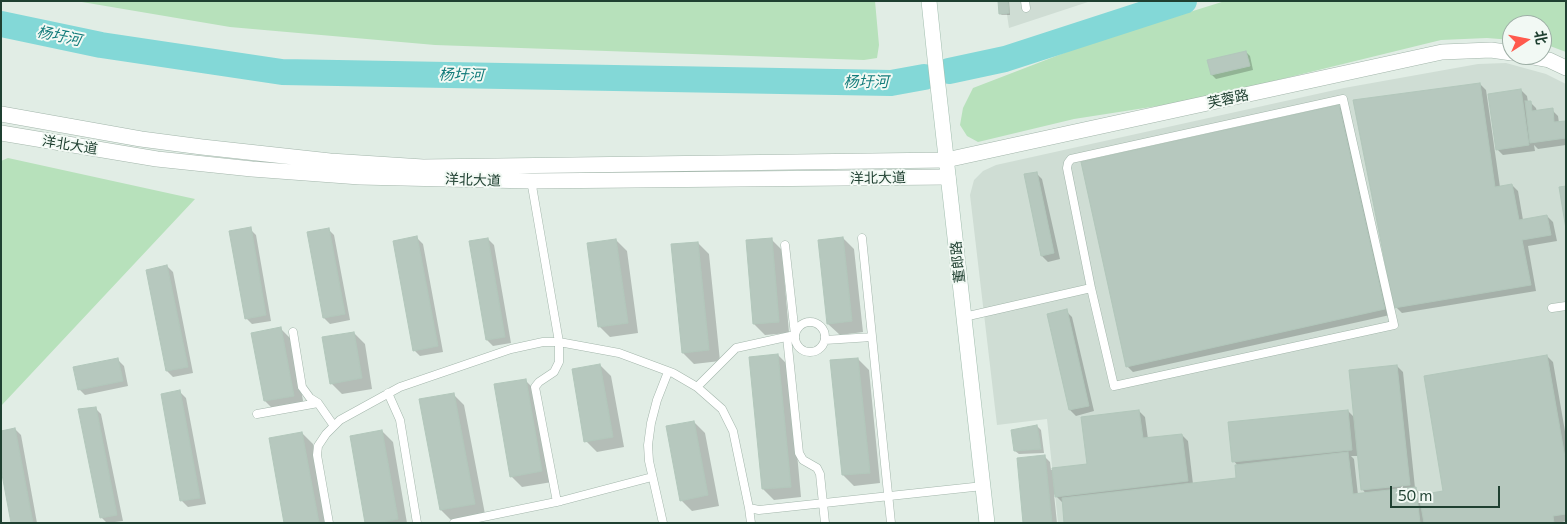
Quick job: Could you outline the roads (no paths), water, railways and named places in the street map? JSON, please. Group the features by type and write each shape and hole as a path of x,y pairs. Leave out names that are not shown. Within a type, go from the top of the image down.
{"street":[{"name":"董郎路","path":"929,1 987,523"},
{"name":"芙蓉路","path":"946,160 1442,52 1491,50 1502,52"},
{"path":"1552,61 1566,68"},
{"name":"洋北大道","path":"1,114 141,139 330,161 423,167 946,160"},
{"name":"洋北大道","path":"4,134 158,159 252,169 360,177 532,181 948,177"}],"lane":[{"path":"1343,99 1394,325 1114,386 1091,288 1067,168 1071,159 1343,99"},
{"path":"529,166 559,342 559,362 554,372 535,387 558,502"},
{"path":"862,238 891,523"},
{"path":"785,245 799,453 803,460 817,468 820,474 825,523"},
{"path":"964,317 1091,288"},
{"path":"1552,308 1566,306"},
{"path":"697,387 736,348 791,336 804,323 814,323 822,328 825,340 818,350 808,352 800,348 791,336"},
{"path":"293,332 302,387 310,398 318,403 334,426"},
{"path":"825,340 872,337"},
{"path":"329,523 317,454 318,446 340,420 400,387 511,349 543,342 559,342 619,353 668,372 697,387 722,409 733,431 751,523"},
{"path":"663,523 652,477 648,446 650,422 668,372"},
{"path":"388,393 400,420 417,523"},
{"path":"257,414 318,403"},
{"path":"454,523 558,502 652,477"},
{"path":"749,508 759,510 983,486"}],"waterway":[{"path":"949,71 1005,59 1184,1"},
{"name":"杨圩河","path":"1,24 101,45 282,72 891,83 924,77"}]}
